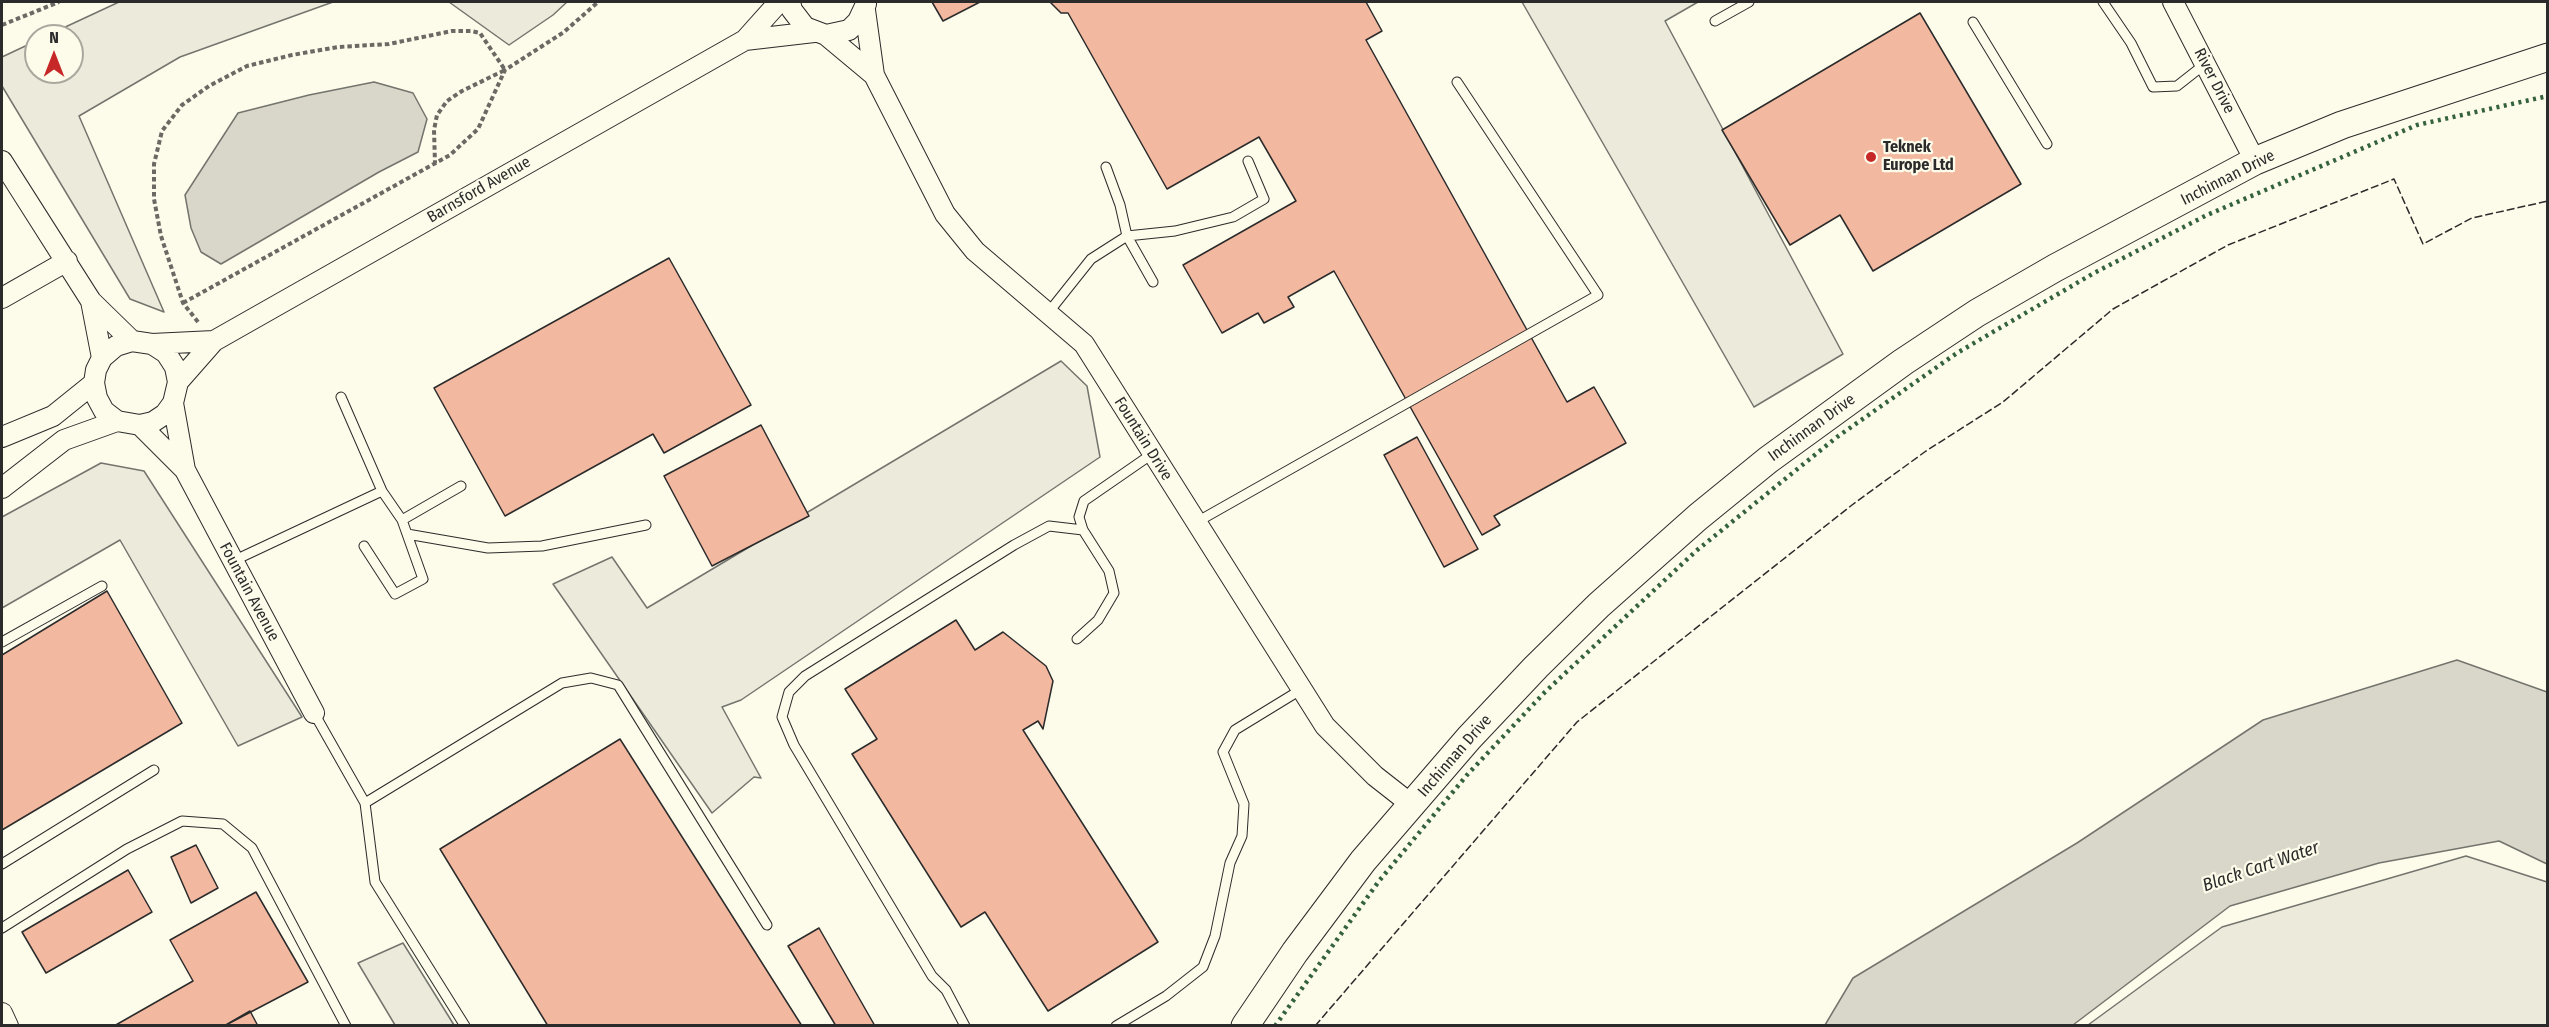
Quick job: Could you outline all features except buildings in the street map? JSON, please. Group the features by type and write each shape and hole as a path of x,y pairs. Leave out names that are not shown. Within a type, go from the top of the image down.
{"street":[{"name":"Barnsford Avenue","path":"178,382 214,341 745,40 779,2"},
{"name":"Fountain Drive","path":"790,2 798,20 874,75"},
{"name":"River Drive","path":"2173,2 2255,161"},
{"name":"Barnsford Avenue","path":"745,40 849,30 858,21 866,6"},
{"name":"Fountain Drive","path":"866,6 874,75 945,214 975,251 1084,344 1325,726 1375,776 1412,805"},
{"name":"Inchinnan Drive","path":"1245,1026 1295,952 1356,870 1484,722 1591,613 1689,525 1768,459 1903,362 1977,313 2055,268 2255,161 2342,126 2547,57"},
{"path":"2,161 91,301 132,341 116,346 102,358 96,370 94,383 97,398 100,405 117,421"},
{"path":"2,298 67,261"},
{"path":"91,301 102,358"},
{"name":"Barnsford Avenue","path":"132,341 152,344 214,341"},
{"path":"2,488 64,440 117,421 140,425 153,422 165,414 174,403 178,382 175,367 166,353 152,344"},
{"path":"2,437 53,417 94,383"},
{"name":"Fountain Avenue","path":"174,403 185,470"},
{"name":"Fountain Avenue","path":"140,425 185,470 314,714"},
{"path":"2,1013 8,1026"}],"lane":[{"path":"1715,21 1749,2"},
{"path":"2103,2 2131,43 2153,87 2176,86 2205,64"},
{"path":"1973,22 2047,144"},
{"path":"1195,523 1598,296 1457,82"},
{"path":"1048,314 1091,259 1127,236 1175,231 1233,217 1264,199 1248,161"},
{"path":"1106,167 1120,205 1127,236 1153,282"},
{"path":"341,398 382,491 402,520 423,579 395,594 364,546"},
{"path":"1077,639 1098,620 1114,592 1109,571 1083,530 1079,517 1084,501 1152,454"},
{"path":"402,520 461,486"},
{"path":"233,561 382,491"},
{"path":"407,534 488,548 542,546 646,525"},
{"path":"965,1026 946,990 932,976 794,745 782,717 789,692 805,676 1014,545 1049,526 1083,530"},
{"path":"2,642 102,586"},
{"path":"365,803 562,683 591,678 606,681 618,685 766,925"},
{"path":"1116,1026 1166,996 1203,967 1215,936 1230,863 1242,836 1244,804 1223,752 1235,730 1302,689"},
{"path":"314,714 365,803 375,882 465,1026"},
{"path":"2,864 154,770"},
{"path":"2,928 127,849 182,821 223,824 252,848 346,1026"}],"path":[{"path":"2,25 59,2"},
{"path":"435,163 434,130 437,115 447,101 505,70 564,32 598,2"},
{"path":"214,341 183,303 161,236 154,199 154,164 162,131 182,105 209,86 248,66 338,47 389,44 452,31 480,33 505,70"},
{"path":"183,303 450,155 478,129 505,70"}],"shaded area":[{"path":"119,2 333,2 180,57 79,116 164,312 130,299 2,86 2,57 24,47 24,84 84,84 84,24 72,24"},
{"path":"449,2 567,2 553,15 509,45"},
{"path":"1522,2 1698,2 1665,21 1843,354 1754,407"},
{"path":"1061,361 1087,386 1100,457 741,700 722,707 761,778 754,777 712,813 553,584 612,557 647,608"},
{"path":"101,463 144,471 302,717 238,746 120,540 2,608 2,517"},
{"path":"2466,856 2547,882 2547,1025 2088,1025 2222,927"},
{"path":"403,943 454,1025 395,1025 358,963"}],"water":[{"path":"374,82 413,93 427,119 418,152 379,172 221,264 201,252 191,228 185,195 238,113"},
{"name":"Black Cart Water","path":"2457,660 2547,692 2547,864 2499,841 2379,863 2230,906 2073,1025 1825,1025 1853,978 2077,843 2263,720"}],"hedge":[{"path":"1275,1026 1379,881 1467,775 1545,692 1696,551 1837,437 1957,353 2094,273 2207,215 2417,125 2548,96"}],"fence":[{"path":"1315,1026 1577,722 1852,505 1926,451 2003,402 2113,309 2228,245 2394,179 2423,244 2472,218 2548,201"}],"place":[{"name":"Teknek Europe Ltd","path":"1871,157"}]}
